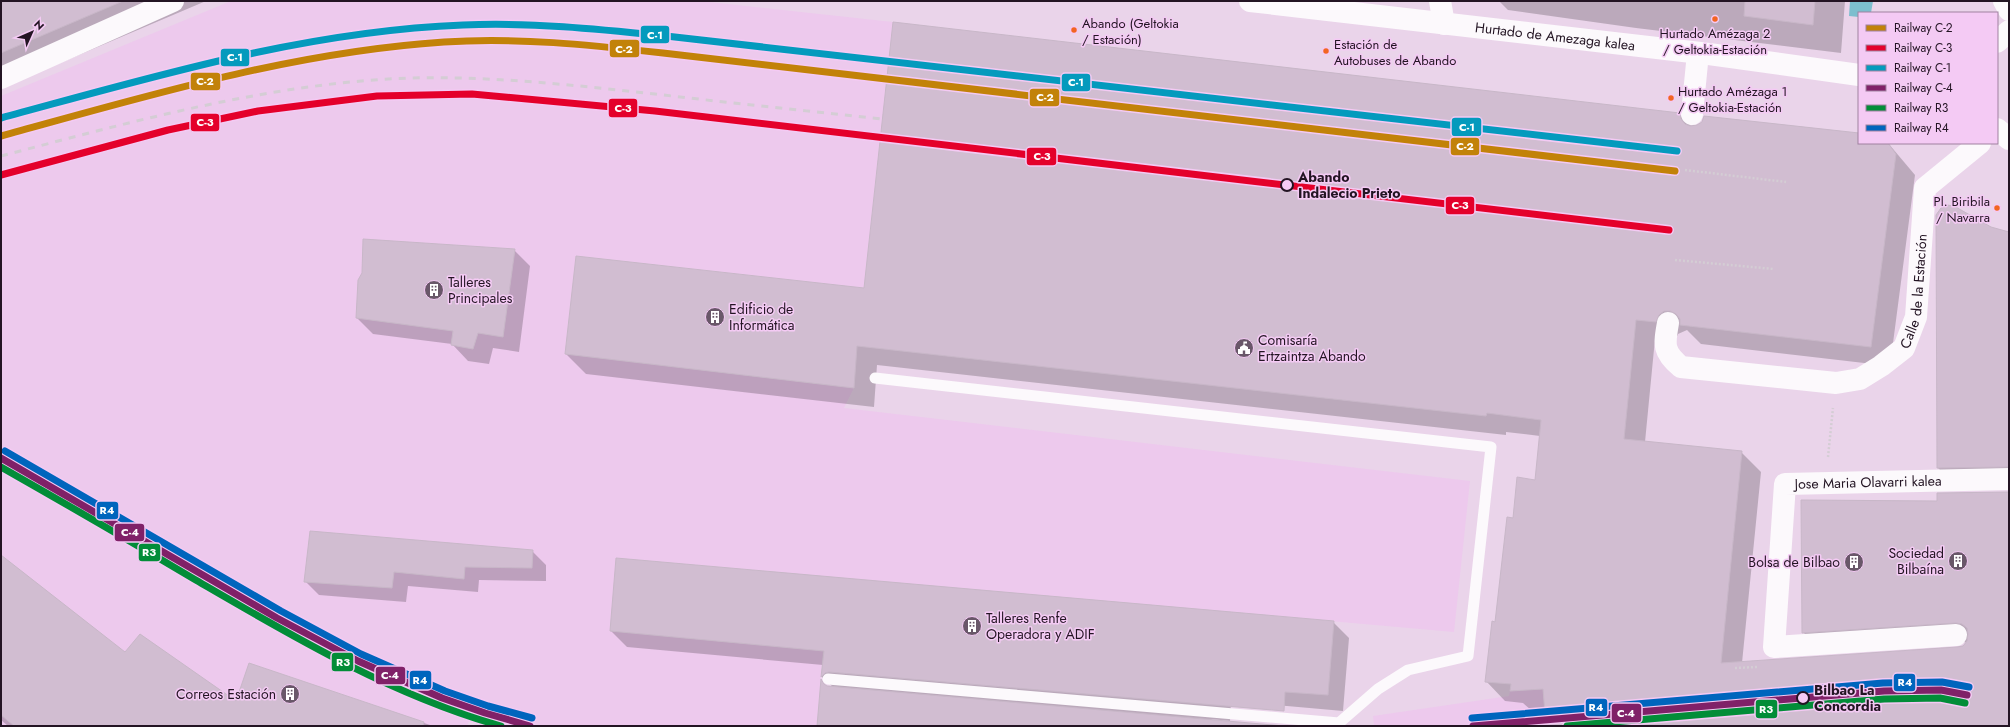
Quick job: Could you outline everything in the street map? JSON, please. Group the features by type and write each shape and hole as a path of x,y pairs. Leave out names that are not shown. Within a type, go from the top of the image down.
{"street":[{"path":"1,78 173,1"},
{"name":"Hurtado de Amezaga kalea","path":"1250,1 1698,53 1858,75"},
{"path":"1440,1 1444,24"},
{"path":"2004,1 2009,10"},
{"path":"1998,41 2009,30"},
{"path":"1692,114 1698,53"},
{"path":"1998,130 2009,139"},
{"name":"Calle de la Estación","path":"1668,323 1664,344 1670,358 1681,366 1836,383 1860,379 1881,366 1904,348 1916,318 1925,188 1979,144"},
{"name":"Jose Maria Olavarri kalea","path":"1956,635 1774,647 1785,484 2009,479"}],"lane":[{"path":"828,679 1339,725 1378,688 1408,670 1468,656 1491,447 875,378"}],"path":[{"path":"1685,170 1786,182"},
{"path":"1675,260 1774,270"},
{"path":"1826,483 1836,383"},
{"path":"1735,668 1763,666"}],"shaded area":[{"path":"231,1 701,1 893,22 864,288 576,256 565,354 854,388 844,408 1470,481 1454,632 617,558 610,631 823,650 817,726 504,726 470,719 467,726 1,726 1,96"},
{"path":"1544,689 1546,726 1374,726 1373,716 1509,696 1510,691"}],"water":[{"path":"1850,1 1873,1 1871,12 1858,12 1858,17 1849,16"}],"building":[{"path":"1,1 123,1 1,53"},
{"path":"1745,1 1815,1 1813,25 1744,16"},
{"name":"Abando Indalecio Prieto","path":"893,22 1680,113 1681,119 1685,124 1690,126 1697,125 1702,122 1704,116 1858,133 1858,144 1889,144 1896,154 1871,347 1680,325 1680,319 1676,314 1670,311 1664,311 1659,315 1656,322 1636,320 1624,439 1742,451 1721,663 1963,646 1967,641 1967,628 1962,624 1956,623 1802,633 1801,500 1937,501 1937,493 2009,492 2009,726 1546,726 1543,689 1510,691 1511,684 1485,682 1492,621 1495,622 1507,517 1513,518 1517,477 1535,480 1541,420 1487,413 1486,416 857,346 854,388 565,354 576,256 864,288"},
{"path":"1947,205 1954,206 1991,227 2009,232 2009,467 1937,468 1936,215 1941,208"},
{"name":"Talleres Principales","path":"363,239 515,249 503,337 478,333 473,349 451,345 453,331 356,318 358,280 362,273"},
{"path":"310,531 533,550 532,568 465,567 464,579 394,572 392,588 304,582"},
{"path":"1,555 125,652 140,634 236,701 249,663 424,722 423,726 14,726 1,715"},
{"name":"Talleres Renfe Operadora y ADIF","path":"616,558 1334,621 1328,695 1285,692 1284,711 829,672 825,673 821,677 824,651 610,631"},
{"path":"821,679 827,686 1284,726 817,726"}],"railway":[{"path":"1,156 152,117 254,96 306,87 358,81 410,78 471,78 563,84 883,119"}],"rail line":[{"name":"C-1","path":"1,118 172,72 287,46 345,36 404,29 463,25 514,24 666,36 1677,151"},
{"name":"C-2","path":"1,136 165,91 331,55 387,47 444,42 499,40 581,45 663,53 1675,171"},
{"name":"C-3","path":"1,175 168,130 258,111 377,96 472,94 655,111 1669,230"},
{"name":"R4","path":"5,451 281,611 361,654 445,691 488,706 532,718"},
{"name":"C-4","path":"1,458 277,618 358,661 442,698 485,713 530,726"},
{"name":"R3","path":"1,467 268,622 343,662 420,698 501,726"},
{"name":"R4","path":"1472,718 1883,683 1942,682 1969,687"},
{"name":"C-4","path":"1473,726 1884,691 1941,690 1967,695"},
{"name":"R3","path":"1567,726 1884,699 1940,698 1965,703"}],"place":[{"name":"Hurtado Amézaga 2 / Geltokia-Estación","path":"1715,19"},
{"name":"Abando (Geltokia / Estación)","path":"1074,30"},
{"name":"Estación de Autobuses de Abando","path":"1326,51"},
{"name":"Hurtado Amézaga 1 / Geltokia-Estación","path":"1671,98"},
{"name":"Abando Indalecio Prieto","path":"1287,185"},
{"name":"Pl. Biribila / Navarra","path":"1997,208"},
{"name":"Talleres Principales","path":"434,290"},
{"name":"Edificio de Informática","path":"715,317"},
{"name":"Comisaría Ertzaintza Abando","path":"1244,348"},
{"name":"Sociedad Bilbaína","path":"1958,561"},
{"name":"Bolsa de Bilbao","path":"1854,562"},
{"name":"Talleres Renfe Operadora y ADIF","path":"972,626"},
{"name":"Correos Estación","path":"290,694"},
{"name":"Bilbao La Concordia","path":"1803,698"}]}
